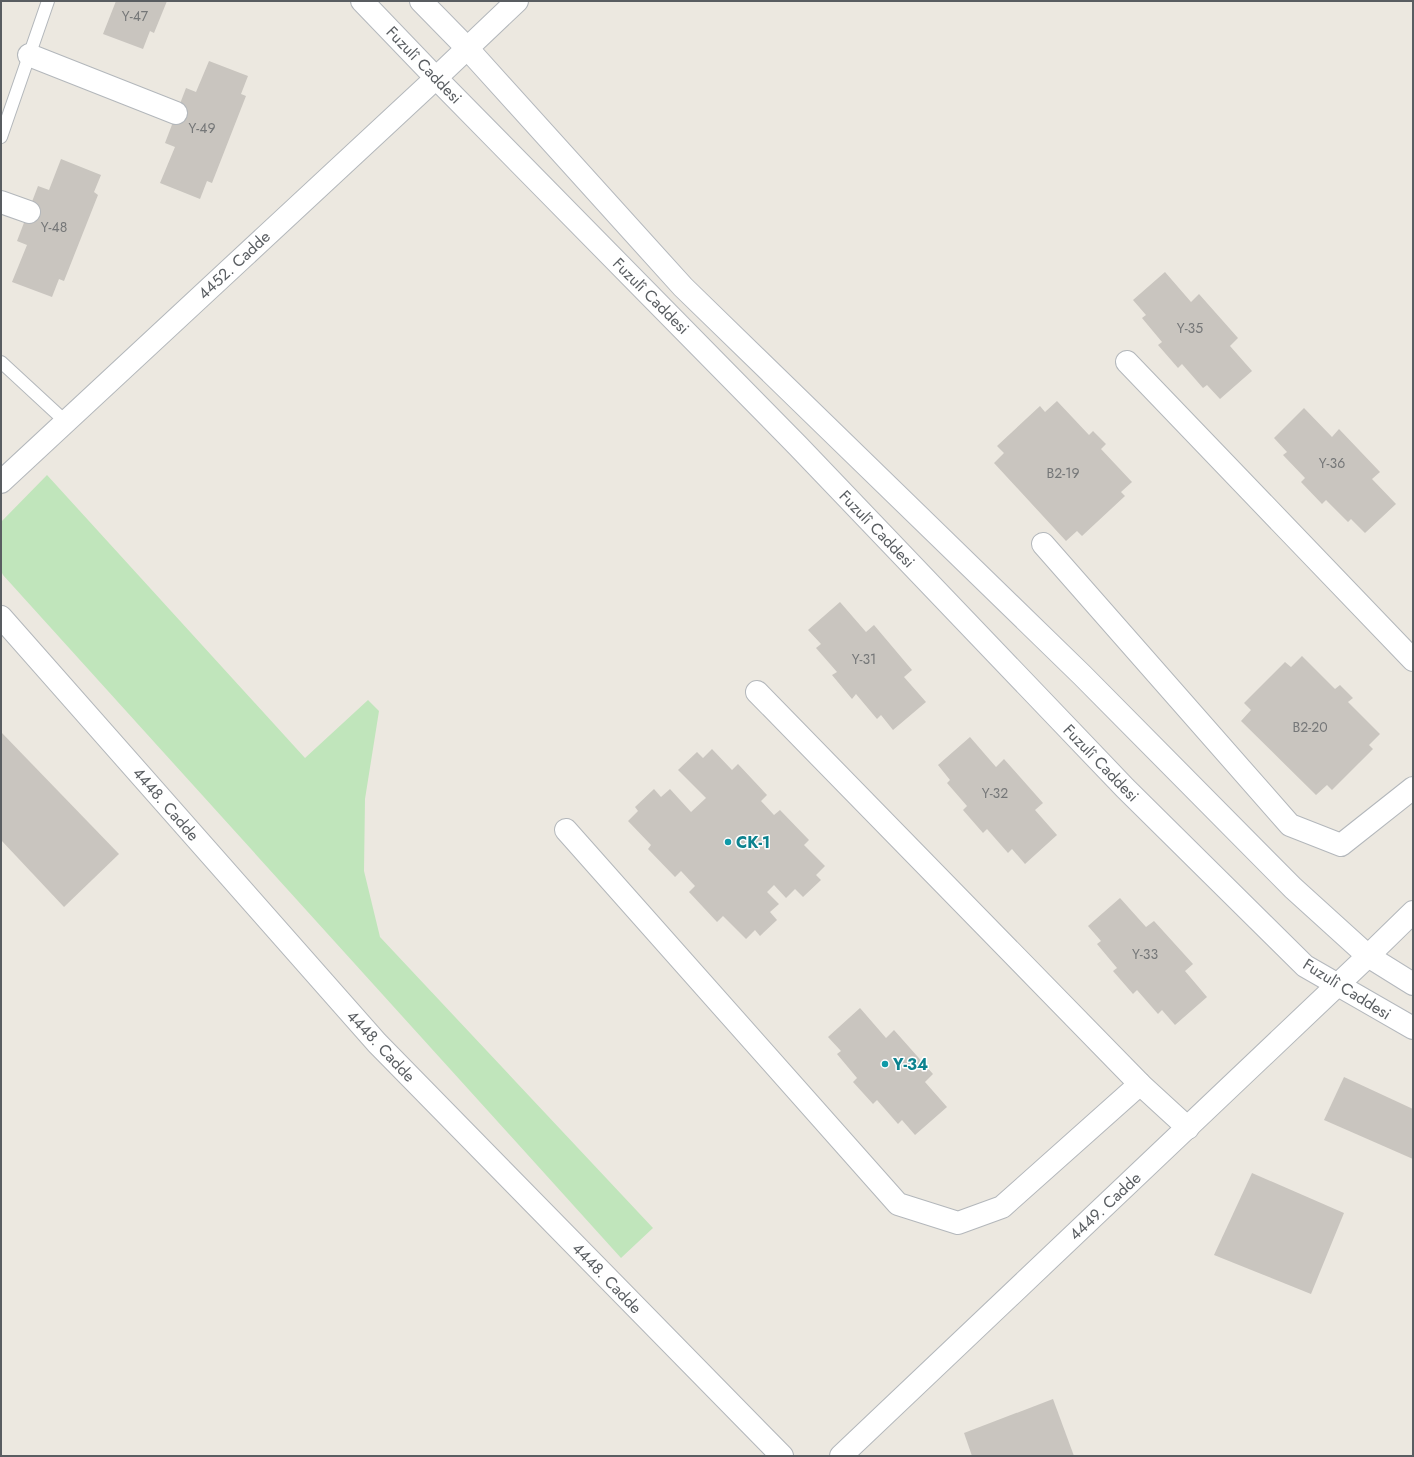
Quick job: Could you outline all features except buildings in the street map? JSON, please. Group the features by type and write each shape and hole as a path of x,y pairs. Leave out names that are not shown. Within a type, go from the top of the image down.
{"street":[{"name":"Fuzulî Caddesi","path":"362,1 798,446 1125,788 1305,966 1413,1028"},
{"name":"Fuzulî Caddesi","path":"421,1 467,48 683,287 1082,675 1293,888 1368,956 1413,984"},
{"name":"4452. Cadde","path":"1,482 436,78 516,1"},
{"path":"30,55 176,113"},
{"path":"1,202 29,212"},
{"path":"1127,362 1413,660"},
{"path":"1043,544 1290,825 1341,845 1413,788"},
{"name":"4448. Cadde","path":"1,617 377,1043 782,1456"},
{"path":"757,692 1140,1084 1188,1128"},
{"path":"566,830 898,1204 958,1223 1002,1207 1140,1084"},
{"name":"4449. Cadde","path":"841,1456 1188,1128 1413,912"}],"lane":[{"path":"1,137 48,1"},
{"path":"1,362 66,422"}],"green space":[{"path":"47,475 305,758 368,700 379,711 365,799 364,871 380,937 653,1228 621,1258 3,575 1,571 1,522"}],"place":[{"name":"CK-1","path":"728,842"},
{"name":"Y-34","path":"885,1064"}]}
